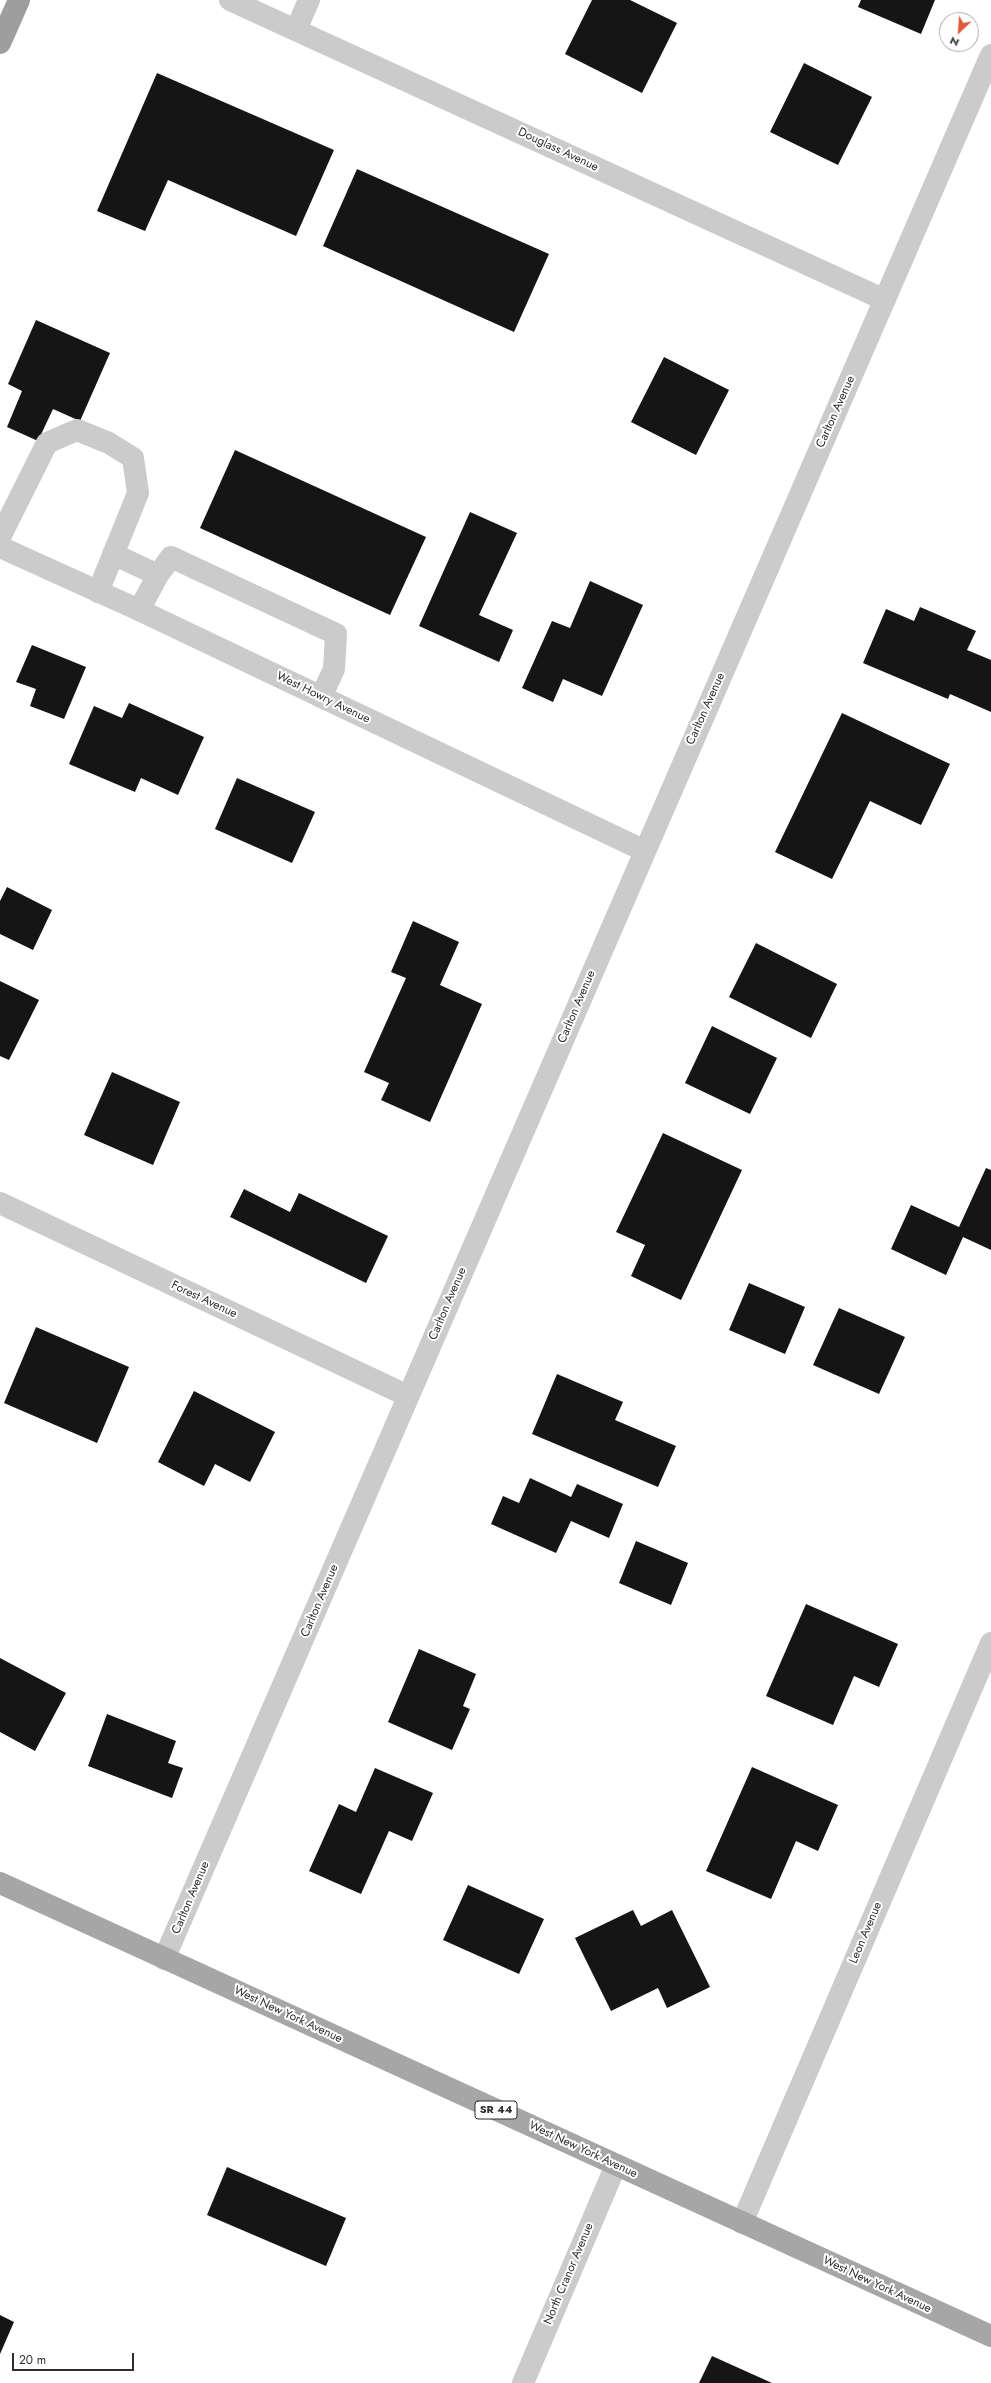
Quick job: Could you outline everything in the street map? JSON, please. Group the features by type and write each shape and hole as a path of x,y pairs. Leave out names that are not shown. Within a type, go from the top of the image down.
{"highway":[{"path":"0,43 18,0"}],"main road":[{"name":"West New York Avenue","path":"0,1883 991,2336"}],"street":[{"name":"Douglass Avenue","path":"230,0 885,300"},
{"path":"296,30 309,0"},
{"name":"Carlton Avenue","path":"164,1959 991,55"},
{"path":"0,537 47,443 77,430 109,444 133,458 138,494 112,554 98,592"},
{"name":"West Howry Avenue","path":"0,547 139,610 645,850"},
{"path":"112,554 158,575"},
{"path":"139,610 158,575 171,557 336,634 334,669 321,697"},
{"name":"Forest Avenue","path":"0,1203 408,1396"},
{"name":"Leon Avenue","path":"742,2223 991,1644"},
{"name":"North Cranor Avenue","path":"523,2383 616,2165"}],"building":[{"path":"592,0 630,0 677,23 642,93 565,54"},
{"path":"861,0 935,0 921,34 858,7"},
{"path":"804,63 872,97 838,165 770,132"},
{"path":"157,73 334,150 296,236 168,180 145,231 97,211"},
{"path":"357,169 549,254 514,332 323,246"},
{"path":"36,320 110,353 80,421 53,409 38,441 7,427 22,391 8,384"},
{"path":"664,357 729,390 696,455 631,422"},
{"path":"235,450 426,537 390,615 200,528"},
{"path":"470,512 517,533 479,615 513,630 499,662 419,626"},
{"path":"590,581 643,605 602,696 563,679 553,702 522,688 552,621 570,628"},
{"path":"920,607 976,631 967,650 991,660 991,712 950,694 948,699 863,663 886,609 914,621"},
{"path":"32,645 86,667 64,719 30,706 36,689 16,682"},
{"path":"129,703 204,737 178,795 141,778 135,792 69,764 94,706 122,718"},
{"path":"842,713 950,764 921,825 870,801 832,879 775,852"},
{"path":"237,778 315,812 292,863 215,829"},
{"path":"7,887 52,910 33,950 0,934 0,901"},
{"path":"413,921 459,942 440,985 482,1004 430,1122 381,1100 389,1083 364,1072 406,978 391,972"},
{"path":"756,943 837,984 811,1038 729,997"},
{"path":"0,981 39,1000 9,1060 0,1056"},
{"path":"712,1026 777,1058 750,1114 685,1083"},
{"path":"112,1072 180,1102 153,1165 84,1135"},
{"path":"663,1133 742,1170 681,1300 631,1276 645,1245 616,1232"},
{"path":"986,1168 991,1170 991,1250 963,1237 946,1275 891,1249 911,1205 959,1227"},
{"path":"244,1189 290,1212 299,1193 388,1236 366,1283 230,1217"},
{"path":"749,1283 805,1307 785,1354 729,1330"},
{"path":"839,1308 905,1337 879,1394 813,1365"},
{"path":"36,1327 129,1367 97,1443 4,1403"},
{"path":"557,1374 623,1402 615,1420 676,1446 658,1487 532,1434"},
{"path":"194,1391 275,1432 250,1482 215,1464 204,1486 158,1462"},
{"path":"530,1478 571,1497 577,1484 623,1504 609,1538 571,1521 556,1553 491,1524 503,1496 519,1503"},
{"path":"636,1541 688,1563 671,1605 619,1583"},
{"path":"806,1604 898,1644 879,1687 854,1676 833,1725 766,1696"},
{"path":"419,1649 476,1674 463,1706 470,1709 452,1750 388,1722"},
{"path":"0,1658 66,1693 35,1751 0,1732"},
{"path":"107,1714 176,1741 168,1763 183,1768 172,1798 88,1766"},
{"path":"752,1767 838,1805 818,1851 796,1841 771,1899 706,1871"},
{"path":"375,1768 433,1793 412,1841 389,1831 361,1894 309,1871 339,1804 356,1812"},
{"path":"468,1885 544,1919 519,1974 443,1940"},
{"path":"633,1910 641,1926 672,1910 710,1987 667,2008 658,1988 611,2011 575,1938"},
{"path":"227,2167 346,2218 326,2266 207,2215"},
{"path":"0,2315 14,2322 0,2354"},
{"path":"712,2356 772,2383 699,2383"}]}
